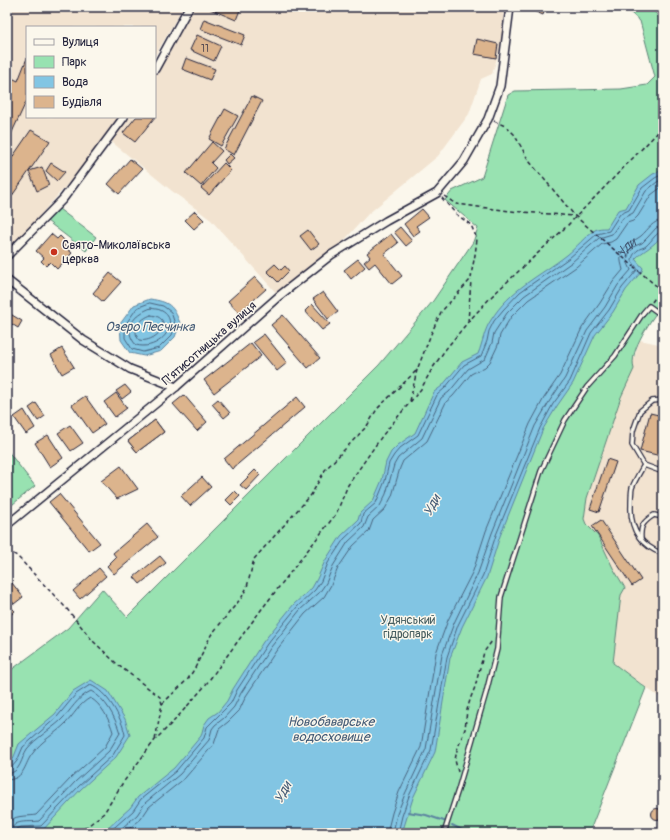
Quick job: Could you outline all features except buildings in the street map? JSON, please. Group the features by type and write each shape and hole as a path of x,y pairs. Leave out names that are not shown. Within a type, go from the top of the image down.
{"street":[{"path":"156,67 189,7"},
{"path":"437,193 464,161 488,119 500,86 510,7"},
{"path":"7,256 63,199 123,118"},
{"name":"П’ятисотницька вулиця","path":"7,525 176,387 279,296 331,255 386,221 437,193"},
{"path":"7,280 83,340 130,369 176,387"}],"lane":[{"path":"444,833 461,782 490,679 497,649 501,597 541,471 565,420 587,387 616,356 649,306 663,316"},
{"path":"663,400 652,401 640,411 633,431 632,445 644,465 663,472"},
{"path":"644,465 632,488 631,516 634,529 641,540 663,558"},
{"path":"641,540 640,530 646,520 654,515 663,517"},
{"path":"654,551 663,554"}],"path":[{"path":"488,119 505,126 514,134 529,162 575,216 661,290"},
{"path":"79,833 104,813 122,784 155,740 176,720 204,687 261,610 336,514 348,485 382,436 421,389 444,350 492,296 567,226 575,216 595,198 613,177 634,158 663,127"},
{"path":"437,193 456,204 510,211 575,216"},
{"path":"437,193 456,214 470,225 477,239 471,279 468,322"},
{"path":"410,403 416,370 441,312 471,279"},
{"path":"649,306 663,288"},
{"path":"162,704 188,679 211,635 242,597 247,586 254,559 310,495 325,470 367,426 377,409 416,370"},
{"path":"7,550 17,556 68,610 93,641 118,665 160,696 162,704 155,740"},
{"path":"461,782 456,764 457,750 465,728 467,710 476,687 484,652 498,632"}],"shaded area":[{"path":"7,7 183,7 156,54 156,26 26,26 26,118 156,118 156,67 189,7 504,7 501,46 492,74 481,79 469,114 438,156 368,214 331,255 279,296 211,220 172,191 108,139 7,252"},
{"path":"640,340 663,345 663,700 613,663 621,592 584,519 587,498"}],"green space":[{"name":"Удянський гідропарк","path":"624,7 651,7 663,23 663,303 642,334 638,344 633,361 634,369 621,397 587,498 584,519 586,524 598,536 613,568 625,588 621,595 613,663 646,688 589,833 7,833 7,673 68,628 102,589 127,617 379,365 433,301 473,242 478,228 445,200 452,191 482,177 508,95 515,91 621,89 647,85 655,77 640,21"},
{"path":"59,209 96,237 86,251 47,221"},
{"path":"7,450 35,486 7,509"}],"water":[{"name":"Новобаварське водосховище","path":"663,170 664,214 662,234 653,245 635,259 643,268 642,271 626,290 613,312 595,335 573,383 543,429 500,536 487,577 462,627 450,658 435,752 413,798 402,833 103,833 130,808 138,797 174,768 201,736 204,725 209,718 218,712 227,701 263,642 294,604 312,588 325,561 341,536 358,520 360,513 373,501 382,480 386,462 391,452 415,433 434,392 442,386 462,362 478,354 487,328 499,309 516,291 557,263 592,232 598,229 607,228 618,210 626,208 639,185 653,174"},
{"name":"Озеро Песчинка","path":"150,299 162,301 170,305 175,312 180,323 175,337 161,351 144,356 130,353 121,340 120,324 134,305"},
{"path":"91,680 108,691 125,719 130,735 116,757 81,789 42,831 7,833 7,767 13,759 19,744 55,714 73,691"}],"waterway":[{"path":"408,812 426,815 444,821"},
{"path":"452,825 468,833"}],"place":[{"name":"Свято-Миколаївська церква","path":"54,252"}],"water label":[{"name":"Уди","path":"627,248"},
{"name":"Уди","path":"431,505"},
{"name":"Уди","path":"282,792"}]}
